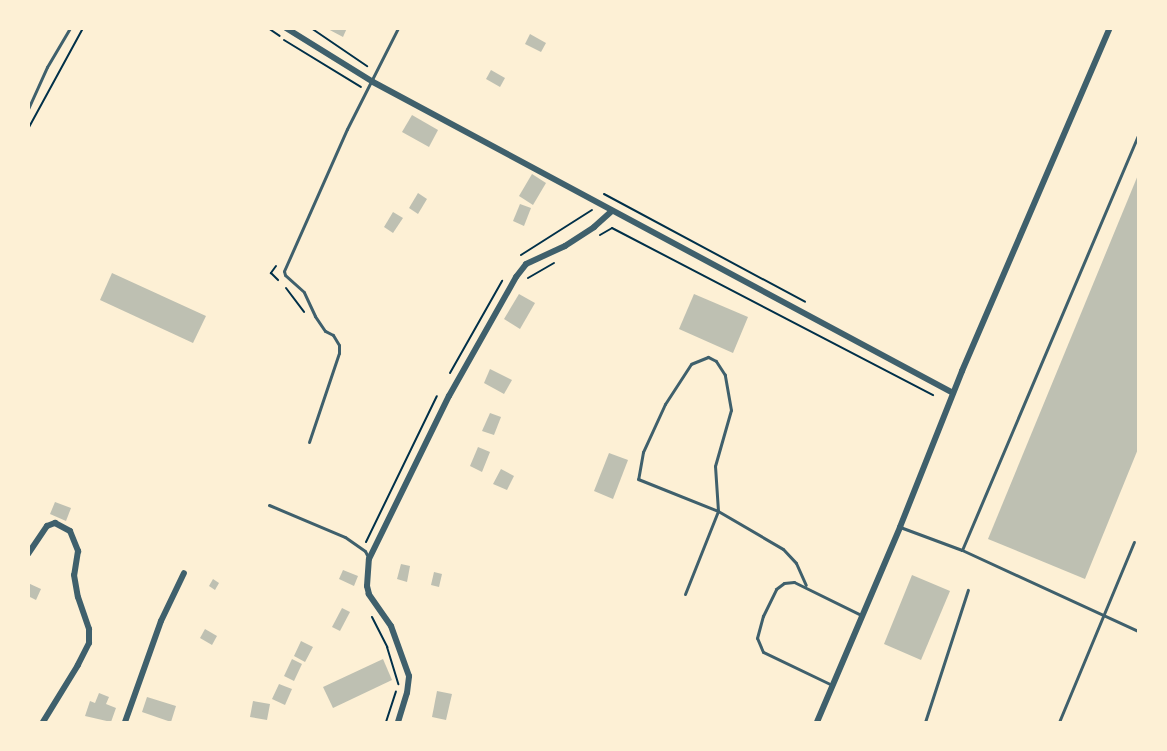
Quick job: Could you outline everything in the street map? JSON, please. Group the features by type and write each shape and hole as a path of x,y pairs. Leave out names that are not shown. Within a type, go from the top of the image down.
{"street":[{"path":"286,28 373,82 953,393"},
{"path":"817,723 900,527 953,393 1110,28"},
{"path":"398,723 407,693 409,676 391,626 369,594 367,586 369,559 449,396 516,277 526,264 565,246 594,227 612,211"},
{"path":"28,554 47,526 55,524 70,531 78,552 74,575 78,597 89,628 89,643 43,723"},
{"path":"125,723 161,621 184,573"}],"lane":[{"path":"28,109 47,67 70,28"},
{"path":"309,442 339,353 339,345 315,316 304,292 285,275 284,271 347,129 373,82 398,28"},
{"path":"962,550 1138,135"},
{"path":"685,594 718,512 715,466 731,410 725,375 716,361 708,357 691,364 665,404 643,452 638,479 718,512 783,549 796,563 806,585"},
{"path":"269,504 345,537 365,551 369,559"},
{"path":"900,527 962,550 1138,631"},
{"path":"1061,722 1102,615 1134,542"},
{"path":"832,685 763,651 757,638 762,616 777,589 784,583 794,582 806,585 861,615"},
{"path":"925,723 968,590"}],"path":[{"path":"28,129 83,28"},
{"path":"516,262 523,253 592,210"},
{"path":"593,240 612,228 933,394"},
{"path":"281,258 271,273 287,289 308,318"},
{"path":"527,279 555,262"},
{"path":"445,381 502,281"},
{"path":"365,551 366,542 440,391"},
{"path":"371,615 387,647 398,686 386,723"}],"building":[{"path":"326,28 347,28 343,37"},
{"path":"530,34 546,43 541,52 525,44"},
{"path":"491,70 505,78 500,87 486,79"},
{"path":"412,115 438,130 429,147 402,132"},
{"path":"532,174 546,183 533,205 519,196"},
{"path":"1138,175 1138,449 1085,579 988,539"},
{"path":"418,193 427,199 418,214 409,208"},
{"path":"520,204 531,208 524,226 513,221"},
{"path":"393,212 403,218 393,233 384,227"},
{"path":"112,273 206,316 193,343 100,300"},
{"path":"519,294 535,303 520,329 504,319"},
{"path":"694,294 748,317 733,353 679,329"},
{"path":"490,369 512,380 504,394 484,383"},
{"path":"490,413 501,417 494,435 482,431"},
{"path":"478,447 490,452 482,472 470,466"},
{"path":"609,453 628,460 613,499 594,491"},
{"path":"501,469 514,476 507,490 493,484"},
{"path":"55,502 71,508 66,521 50,514"},
{"path":"401,564 410,566 407,582 397,579"},
{"path":"343,570 358,576 354,586 339,579"},
{"path":"434,572 442,574 439,587 431,585"},
{"path":"912,575 950,591 921,660 884,644"},
{"path":"213,579 219,583 215,590 209,586"},
{"path":"28,583 41,589 36,600 28,596"},
{"path":"342,608 350,612 340,631 332,627"},
{"path":"205,629 217,636 212,645 200,638"},
{"path":"301,641 313,647 305,662 294,656"},
{"path":"292,659 302,664 294,681 284,676"},
{"path":"383,659 392,680 333,708 323,687"},
{"path":"279,684 292,689 285,705 272,699"},
{"path":"437,691 452,694 446,720 432,717"},
{"path":"99,693 109,697 106,704 116,708 111,722 85,716 90,701 95,703"},
{"path":"147,697 176,706 171,722 142,712"},
{"path":"253,701 270,704 267,720 250,717"}]}
